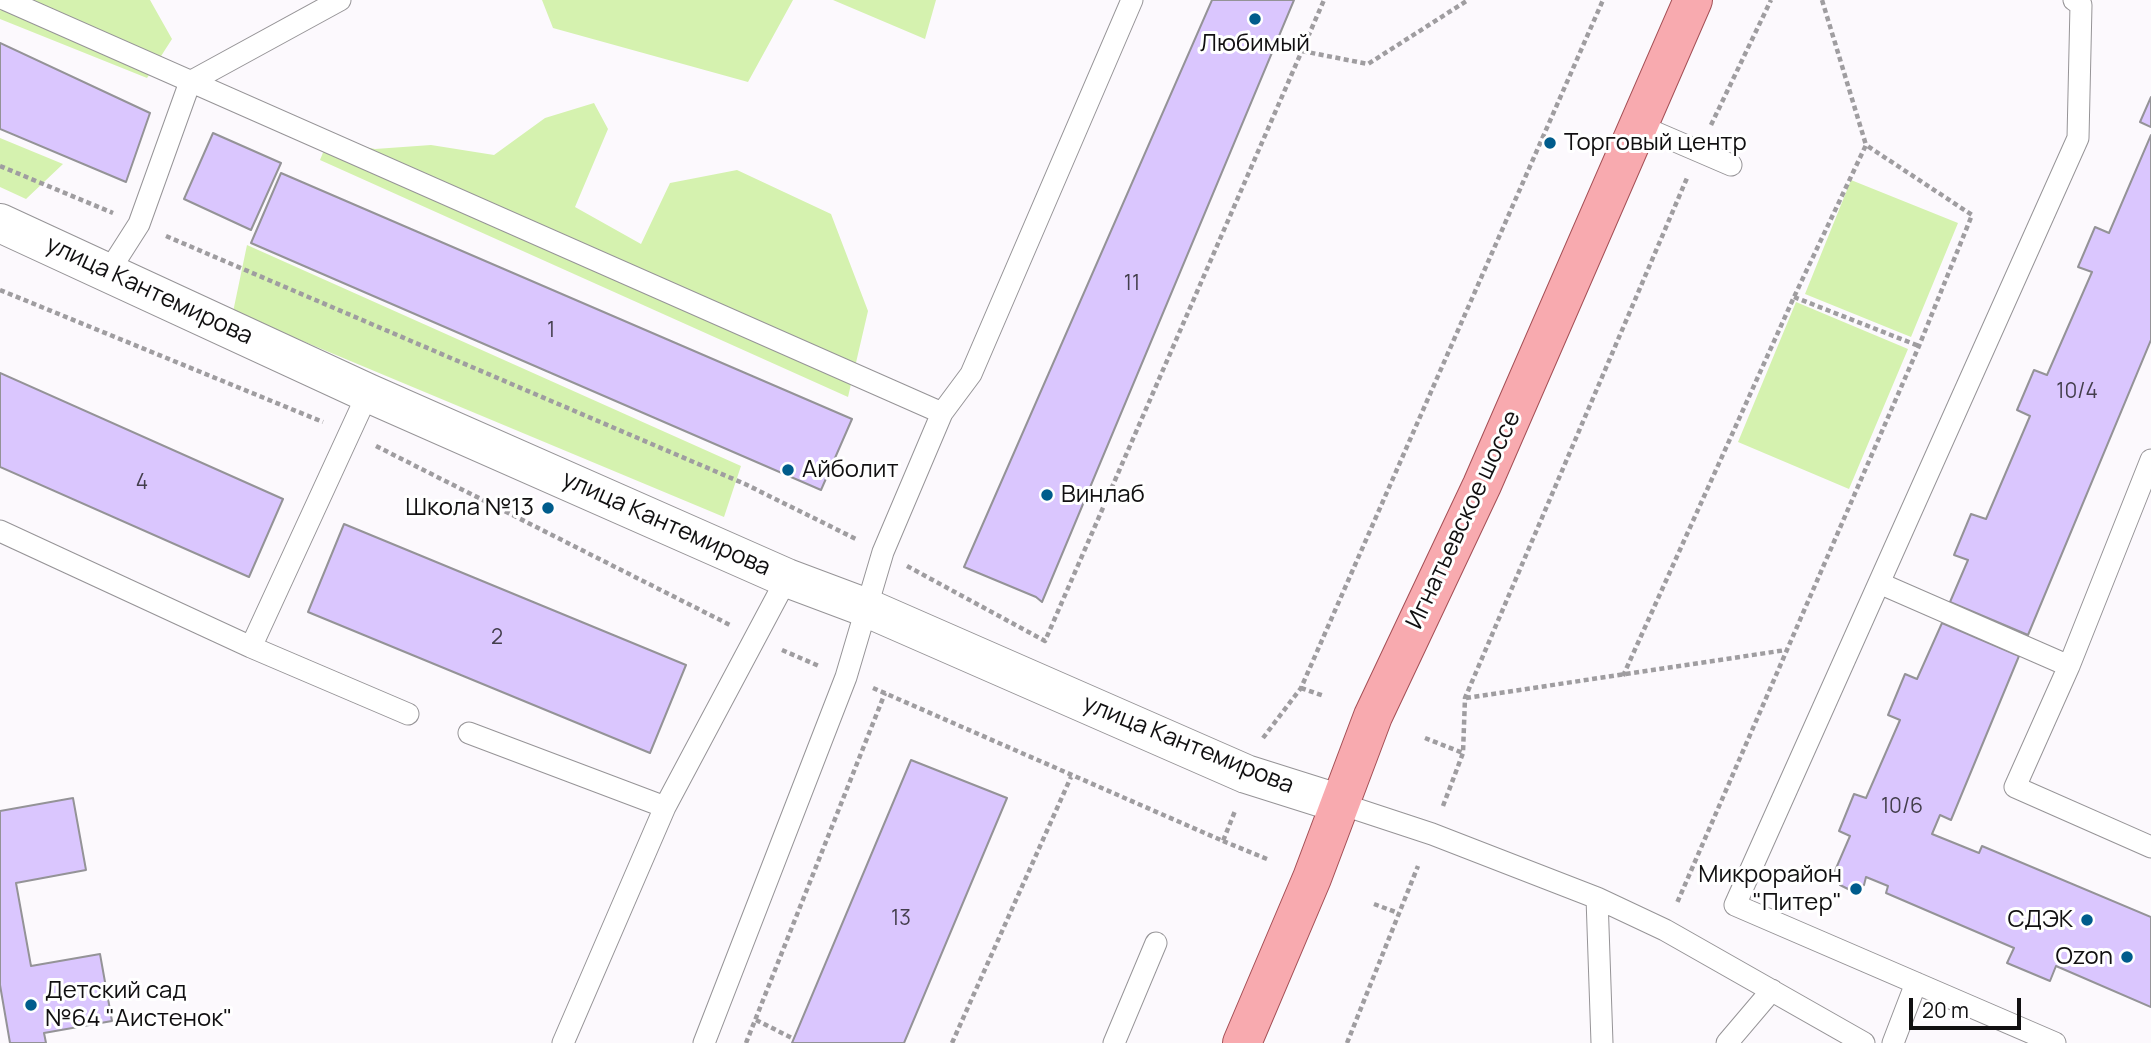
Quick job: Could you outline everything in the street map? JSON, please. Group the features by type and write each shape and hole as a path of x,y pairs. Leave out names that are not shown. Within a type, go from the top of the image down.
{"main road":[{"name":"Игнатьевское шоссе","path":"1242,1043 1341,804 1373,716 1482,485 1693,0"}],"street":[{"name":"улица Кантемирова","path":"0,223 109,271 368,393 787,578 867,608 1246,774 1341,804"}],"lane":[{"path":"6,0 942,413"},
{"path":"109,271 139,225 190,82 340,0"},
{"path":"704,1043 846,677 883,552 942,413 971,374 1132,0"},
{"path":"2055,1043 1735,905 2078,138 2080,2"},
{"path":"1638,125 1731,165"},
{"path":"251,647 368,393"},
{"path":"2151,460 2069,666 2015,788 2151,847"},
{"path":"0,531 251,647 408,714"},
{"path":"563,1043 665,807 757,639 787,578"},
{"path":"1879,583 2069,666"},
{"path":"469,733 665,807"},
{"path":"1341,804 1432,834 1597,898 1665,930 1864,1043"},
{"path":"1597,898 1602,1043"},
{"path":"1114,1043 1156,943"},
{"path":"1893,1043 1916,984"},
{"path":"1727,1043 1772,990"}],"path":[{"path":"1302,51 1368,64 1468,0"},
{"path":"1256,748 1301,688 1603,0"},
{"path":"1441,810 1463,753 1465,698 1698,151 1771,0"},
{"path":"1665,930 1919,346 1972,215 1866,145 1822,0"},
{"path":"1623,676 1794,297 1866,145"},
{"path":"0,290 351,433 757,639 1071,777 1267,859"},
{"path":"1794,297 1919,346"},
{"path":"1465,698 1787,650"},
{"path":"1301,688 1324,696"},
{"path":"746,1043 885,693"},
{"path":"1425,738 1463,753"},
{"path":"952,1043 1071,777"},
{"path":"1223,841 1237,805"},
{"path":"1347,1043 1418,866"},
{"path":"1374,904 1398,914"},
{"path":"756,1020 794,1039"}],"green space":[{"path":"0,0 150,0 172,39 147,78 0,19"},
{"path":"542,0 793,0 748,82 553,28"},
{"path":"833,0 936,0 925,39"},
{"path":"594,103 608,129 575,207 641,244 670,183 737,170 831,214 868,311 848,397 320,160 328,140 375,149 431,145 494,155 545,118"},
{"path":"0,138 63,164 26,199 0,187"},
{"path":"1851,180 1958,223 1911,337 1805,294"},
{"path":"247,245 741,466 724,517 233,312"},
{"path":"1796,302 1908,349 1849,489 1738,442"}],"building":[{"path":"1212,0 1294,0 1042,602 1036,597 964,567"},
{"path":"0,43 150,113 126,182 0,129"},
{"path":"2151,97 2151,127 2140,122"},
{"path":"213,133 281,163 251,230 184,199"},
{"path":"2151,135 2151,340 2028,635 1950,602 1968,560 1954,555 1971,514 1986,519 2030,416 2017,410 2034,370 2047,375 2092,272 2078,267 2095,227 2109,233"},
{"path":"281,173 852,419 821,490 251,243"},
{"path":"0,373 283,499 249,577 0,467"},
{"path":"344,524 686,665 650,753 308,612"},
{"path":"1942,623 2019,656 1951,820 1940,815 1932,834 1979,853 1982,846 2151,917 2151,1007 2056,966 2050,981 2007,963 2014,948 1886,893 1888,886 1866,877 1864,885 1852,891 1840,885 1834,873 1850,836 1839,831 1854,794 1866,798 1900,720 1888,715 1905,674 1917,679"},
{"path":"911,760 1007,798 904,1043 792,1043"},
{"path":"73,798 86,870 16,883 31,966 100,954 112,1021 44,1033 46,1043 10,1043 0,985 0,811"}],"place":[{"name":"Любимый","path":"1255,19"},
{"name":"Торговый центр","path":"1550,143"},
{"name":"Айболит","path":"788,470"},
{"name":"Винлаб","path":"1047,495"},
{"name":"Школа №13","path":"548,508"},
{"name":"Микрорайон \"Питер\"","path":"1856,889"},
{"name":"СДЭК","path":"2087,920"},
{"name":"Ozon","path":"2127,957"},
{"name":"Детский сад №64 \"Аистенок\"","path":"31,1005"}]}
